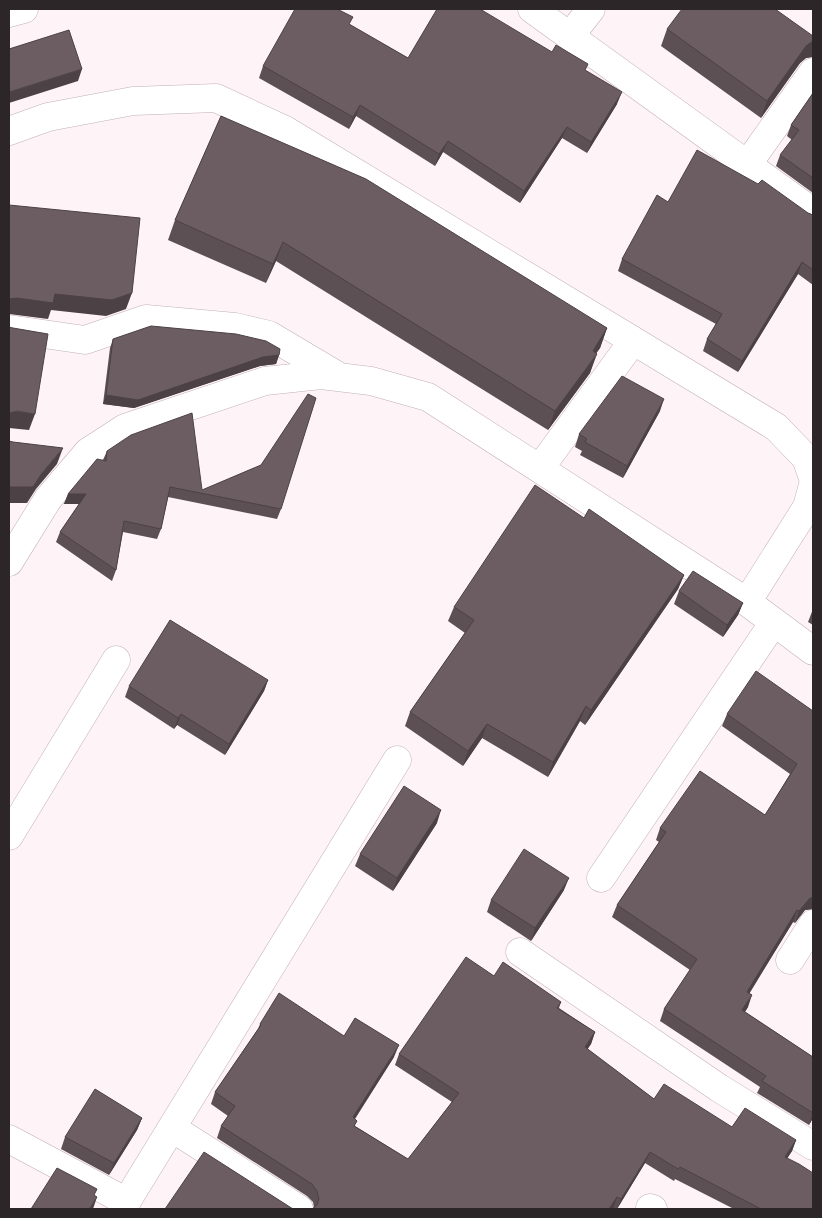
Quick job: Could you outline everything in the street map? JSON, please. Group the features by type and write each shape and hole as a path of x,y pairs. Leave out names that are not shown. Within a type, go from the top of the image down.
{"street":[{"path":"9,13 24,9"},
{"path":"532,9 813,212"},
{"path":"570,36 591,9"},
{"path":"747,165 813,72"},
{"path":"9,131 48,117 133,101 216,98 285,130 776,427 806,458 813,478"},
{"path":"9,329 85,340 146,320 235,327 269,335 341,378"},
{"path":"540,468 633,341"},
{"path":"9,562 48,499 88,452 126,428 265,381 320,375 371,380 428,397 747,602 813,651"},
{"path":"62,449 88,452"},
{"path":"747,602 807,507 813,485"},
{"path":"601,878 774,622"},
{"path":"9,836 116,660"},
{"path":"9,1139 125,1206 397,760"},
{"path":"790,960 813,924"},
{"path":"520,952 719,1088 813,1146"},
{"path":"172,1128 299,1209"}],"building":[{"path":"295,9 337,9 353,17 349,24 408,58 437,9 480,9 552,52 556,45 588,64 585,70 622,92 591,142 567,127 524,191 448,141 439,154 360,105 353,117 263,66"},
{"path":"682,9 775,9 813,36 813,41 806,46 767,101 667,29"},
{"path":"69,30 82,69 9,92 9,49"},
{"path":"813,93 813,178 780,155 799,130 791,125"},
{"path":"221,116 366,179 607,328 593,351 597,354 555,411 283,242 273,264 175,220"},
{"path":"697,150 758,184 762,180 813,215 813,270 802,262 742,361 707,339 722,314 622,259 657,195 668,202"},
{"path":"9,205 140,218 132,293 112,300 55,294 53,303 17,298 9,299"},
{"path":"151,326 236,334 266,341 280,349 279,355 263,357 138,400 106,395 113,339"},
{"path":"9,327 48,334 35,414 17,411 9,413"},
{"path":"622,376 664,399 627,466 585,442 587,439 579,434"},
{"path":"308,394 316,398 281,509 170,487 161,529 124,521 116,570 60,532 86,494 68,494 97,459 106,461 107,451 131,435 192,413 202,490 261,465"},
{"path":"9,441 63,448 33,487 9,487"},
{"path":"535,485 584,518 589,509 684,575 591,710 586,706 553,762 487,724 468,751 410,712 474,620 454,607"},
{"path":"693,571 743,603 727,625 679,591"},
{"path":"170,620 268,680 229,744 181,714 178,718 129,686"},
{"path":"756,671 813,711 813,898 810,898 799,911 797,910 747,992 752,995 742,1010 813,1057 813,1113 762,1081 766,1076 664,1009 697,959 617,905 666,832 660,828 700,771 765,815 797,764 727,714"},
{"path":"404,786 441,810 397,878 360,854"},
{"path":"524,849 569,878 535,928 491,900"},
{"path":"466,957 494,976 503,962 561,1002 557,1008 595,1032 585,1047 654,1099 664,1084 732,1127 745,1108 796,1140 785,1157 813,1173 813,1209 761,1209 680,1167 678,1169 650,1152 621,1199 617,1197 609,1209 312,1209 317,1205 319,1199 317,1191 312,1184 221,1126 235,1106 215,1092 261,1025 279,993 344,1036 355,1018 399,1045 353,1117 357,1121 354,1126 408,1159 459,1093 399,1054"},
{"path":"95,1089 142,1118 114,1163 65,1137"},
{"path":"204,1152 293,1209 165,1209"},
{"path":"57,1168 97,1189 94,1195 97,1197 89,1209 31,1209"}]}
